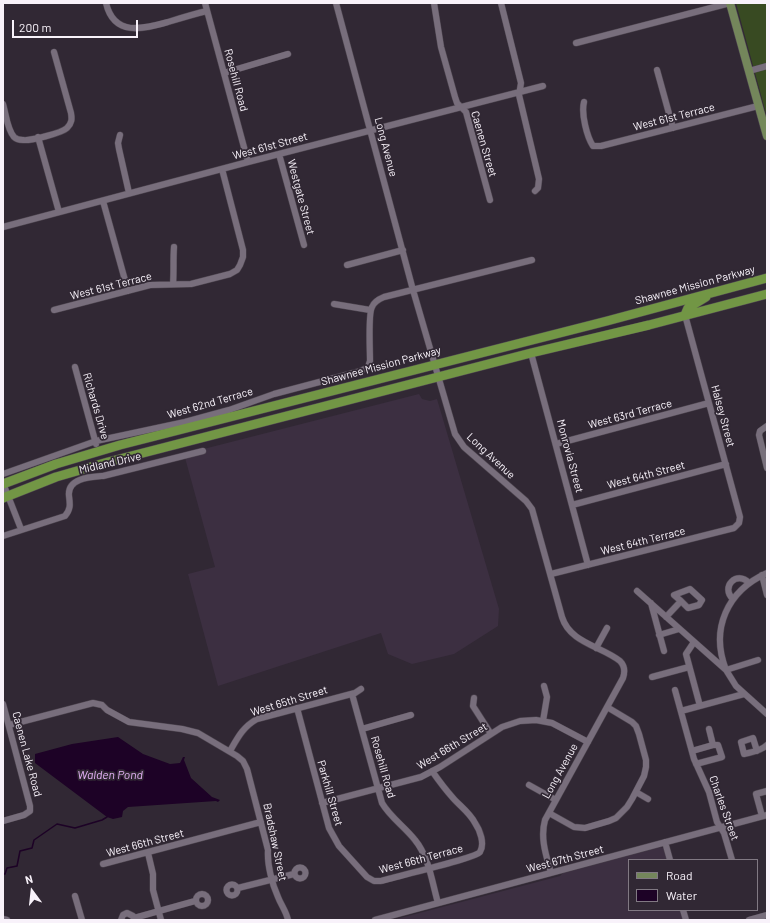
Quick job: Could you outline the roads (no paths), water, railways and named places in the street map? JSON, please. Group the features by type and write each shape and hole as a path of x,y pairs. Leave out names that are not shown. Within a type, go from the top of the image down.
{"highway":[{"name":"Shawnee Mission Parkway","path":"3,483 56,464 120,445 607,321 767,278"},
{"path":"685,315 688,308 715,292"},
{"path":"6,497 56,477 108,462 767,294"},
{"path":"304,412 311,402 320,395"},
{"path":"288,416 297,407 299,400"},
{"path":"108,462 120,445"},
{"path":"86,468 98,451"}],"main road":[{"path":"730,3 767,136"}],"street":[{"path":"106,3 109,12 117,22 123,26 134,29 150,27 207,11"},
{"name":"Rosehill Road","path":"205,3 248,162"},
{"name":"Long Avenue","path":"336,3 413,290 453,428 459,440 468,450 528,503 532,509 563,620 569,630 580,639 620,661 624,670 623,678 549,813 544,825 543,842 551,873"},
{"name":"Caenen Street","path":"434,3 441,47 455,97 466,112 490,200"},
{"path":"501,3 520,76 521,82 519,95 539,179 538,188 535,191"},
{"path":"576,43 730,3"},
{"path":"3,104 11,133 15,137 24,141 66,129 71,122 71,113 54,52"},
{"path":"224,73 288,54"},
{"path":"749,71 767,66"},
{"path":"657,70 673,128"},
{"name":"West 61st Street","path":"3,227 543,86"},
{"name":"West 61st Terrace","path":"584,102 583,112 590,140 594,146 601,146 758,106"},
{"path":"120,136 118,143 129,193"},
{"path":"38,137 59,212"},
{"name":"Westgate Street","path":"279,154 304,245"},
{"name":"West 61st Terrace","path":"54,310 150,285 191,284 230,274 237,270 243,257 243,250 222,169"},
{"path":"103,200 128,291"},
{"path":"173,284 174,247"},
{"path":"347,264 403,250"},
{"path":"334,304 370,310 380,298 532,260"},
{"name":"West 62nd Terrace","path":"3,474 96,442 185,422 229,410 274,394 361,371 368,367 370,361 370,310"},
{"name":"Halsey Street","path":"685,315 740,517 739,523"},
{"name":"Monrovia Street","path":"531,353 588,565"},
{"name":"Richards Drive","path":"75,367 98,451"},
{"name":"West 63rd Terrace","path":"556,444 709,403"},
{"path":"767,426 760,431 758,435 767,468"},
{"name":"Midland Drive","path":"3,536 65,516 71,503 69,494 70,488 77,481 203,451"},
{"name":"West 64th Street","path":"572,505 726,464"},
{"path":"3,483 6,497 22,529"},
{"name":"West 64th Terrace","path":"550,574 734,528 739,523"},
{"path":"767,595 764,574 738,592 726,611 720,637 721,653 726,670 732,680 744,694 767,714"},
{"path":"733,599 729,594 728,589 730,583 734,579 746,579 749,583"},
{"path":"638,591 726,670"},
{"path":"666,617 681,601"},
{"path":"651,603 664,651"},
{"path":"596,648 607,628"},
{"path":"659,635 679,629"},
{"path":"694,642 686,654 700,706"},
{"path":"726,670 758,660"},
{"path":"652,677 689,667"},
{"path":"543,721 547,697 544,686"},
{"name":"West 65th Street","path":"230,751 248,724 257,719 352,694 361,689"},
{"name":"Charles Street","path":"675,690 696,764 709,792 717,822 726,840 732,859"},
{"name":"Rosehill Road","path":"352,694 382,803 420,846 425,856 438,903"},
{"path":"681,712 744,694"},
{"path":"474,698 473,706 491,734"},
{"path":"9,725 98,701 107,710 124,720 192,731 230,751"},
{"name":"Caenen Lake Road","path":"3,704 30,806 30,811 24,815 3,821"},
{"path":"549,813 574,827 585,828 616,818 627,807 636,792 644,776 646,767 646,760 638,730 632,722 607,707"},
{"name":"Parkhill Street","path":"297,708 329,828 333,837 343,851 363,872"},
{"path":"362,728 411,715"},
{"name":"West 66th Street","path":"322,803 421,777 502,727 520,721 543,721 556,725 588,742"},
{"name":"Charles Street","path":"696,764 722,757 718,745 713,745 709,729"},
{"path":"692,752 713,745"},
{"path":"757,750 767,745"},
{"name":"Bradshaw Street","path":"230,751 243,761 247,769 268,850 268,861 273,880 278,898 285,908 288,920"},
{"name":"West 66th Terrace","path":"363,872 367,877 374,881 380,881 477,855 480,852 482,846 479,831 472,818 444,787 432,771"},
{"path":"529,785 556,800"},
{"path":"636,792 648,799"},
{"name":"West 67th Street","path":"374,920 764,815 756,794 767,792"},
{"name":"West 66th Street","path":"103,864 261,822"},
{"path":"665,842 670,859"},
{"path":"148,853 153,874 153,890 161,920"},
{"path":"238,888 294,874"},
{"path":"75,896 82,920"},
{"path":"121,920 123,915 127,913 131,914 134,919 195,901"},
{"path":"749,920 767,915"},
{"path":"3,919 7,920"}],"water":[{"name":"Walden Pond","path":"118,737 143,754 170,764 180,763 183,757 185,757 184,760 191,778 212,797 220,800 218,802 128,807 123,811 122,817 113,819 107,817 35,763 35,754 72,744"}],"waterway":[{"path":"3,874 5,874 7,868 17,866 20,851 32,848 34,840 57,824 75,828 102,820 107,817"}]}
